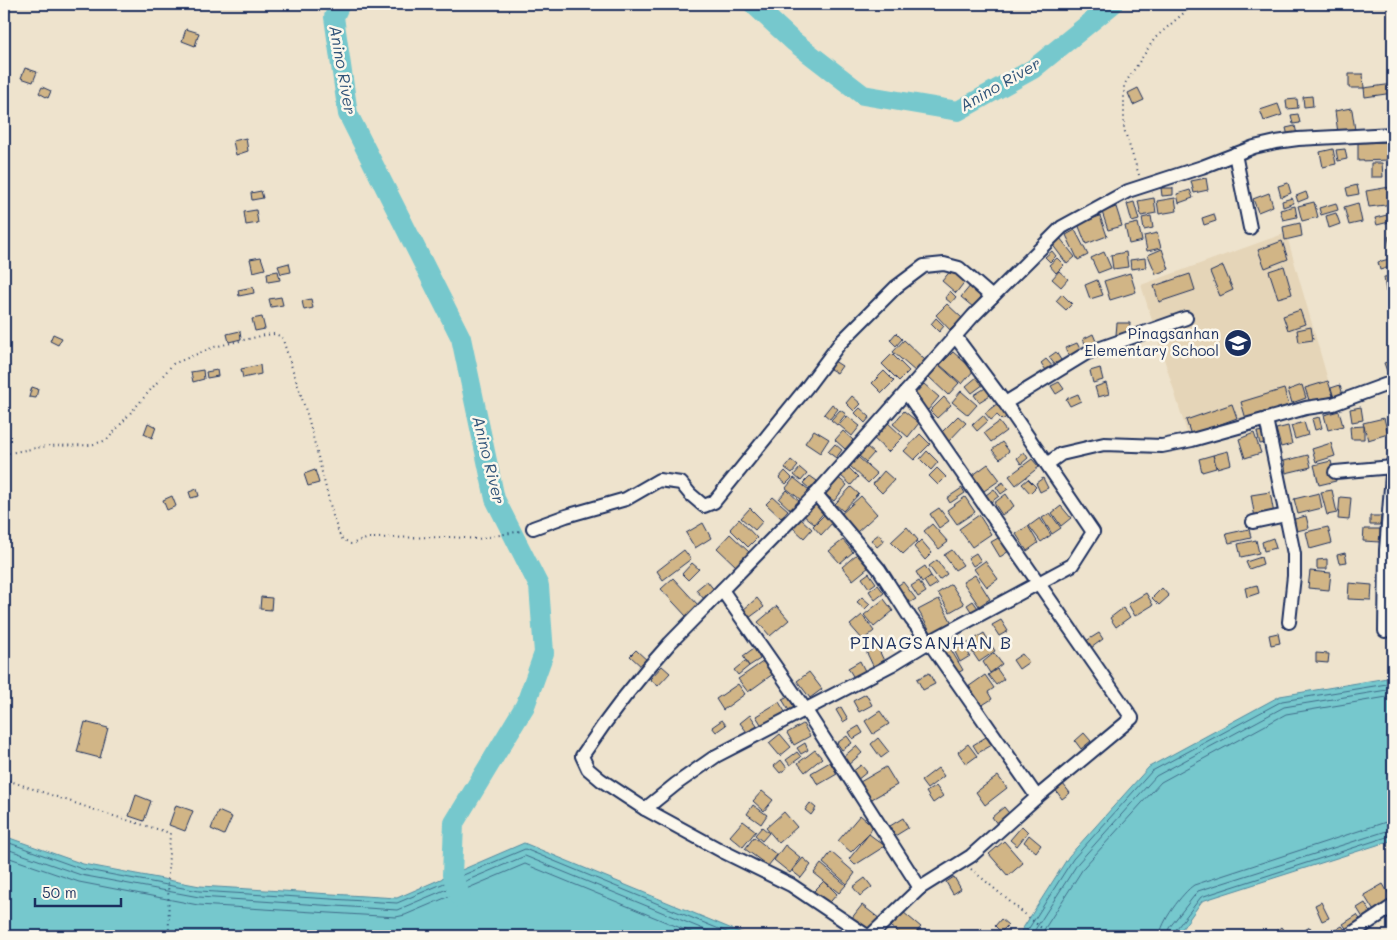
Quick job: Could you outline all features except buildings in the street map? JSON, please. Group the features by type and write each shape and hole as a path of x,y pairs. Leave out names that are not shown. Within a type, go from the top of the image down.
{"street":[{"path":"906,392 1132,718 1037,797 985,844 962,862 920,888 869,936 790,885 645,809 601,780 588,769 582,756 654,660 816,494 955,336 1062,227 1128,191 1202,167 1254,147 1291,140 1393,134"},
{"path":"1235,154 1250,228"},
{"path":"534,528 566,516 626,499 659,480 681,483 704,506 714,502 840,343 896,287 924,266 944,264 960,268 992,297"},
{"path":"1005,403 1087,353 1186,318"},
{"path":"645,809 716,756 891,665 929,642 1072,565 1092,532 1005,403 955,336"},
{"path":"1047,464 1060,454 1084,447 1104,444 1162,446 1192,440 1306,408 1333,404 1393,382"},
{"path":"1266,419 1294,563 1289,622"},
{"path":"1385,631 1386,550 1393,462"},
{"path":"1335,472 1393,467"},
{"path":"816,494 879,569 911,619 1037,797"},
{"path":"1253,522 1286,515"},
{"path":"722,590 805,709 920,888"},
{"path":"1348,936 1393,906"}],"path":[{"path":"1142,186 1124,129 1124,85 1154,38 1194,4"},
{"path":"4,454 47,446 91,445 107,440 173,364 214,347 275,334 282,337 291,361 308,417 334,520 341,538 351,544 369,538 452,537 478,539 534,528"},
{"path":"4,779 170,833 168,873 170,936"},
{"path":"962,862 1051,936"}],"shaded area":[{"name":"Pinagsanhan Elementary School","path":"1286,233 1334,401 1189,439 1141,285"}],"water":[{"path":"1393,677 1393,840 1202,901 1177,936 1018,936 1069,856 1149,767 1280,696"},
{"path":"4,836 83,864 200,886 397,898 524,843 749,936 4,936"}],"waterway":[{"name":"Anino River","path":"340,4 334,17 348,114 461,338 495,499 539,586 544,653 525,706 454,823 452,875 461,898"},
{"name":"Anino River","path":"753,4 793,41 863,95 958,111 1033,69 1113,4"}],"place":[{"name":"Pinagsanhan Elementary School","path":"1238,343"}],"district":[{"name":"PINAGSANHAN B","path":"931,643"}]}
